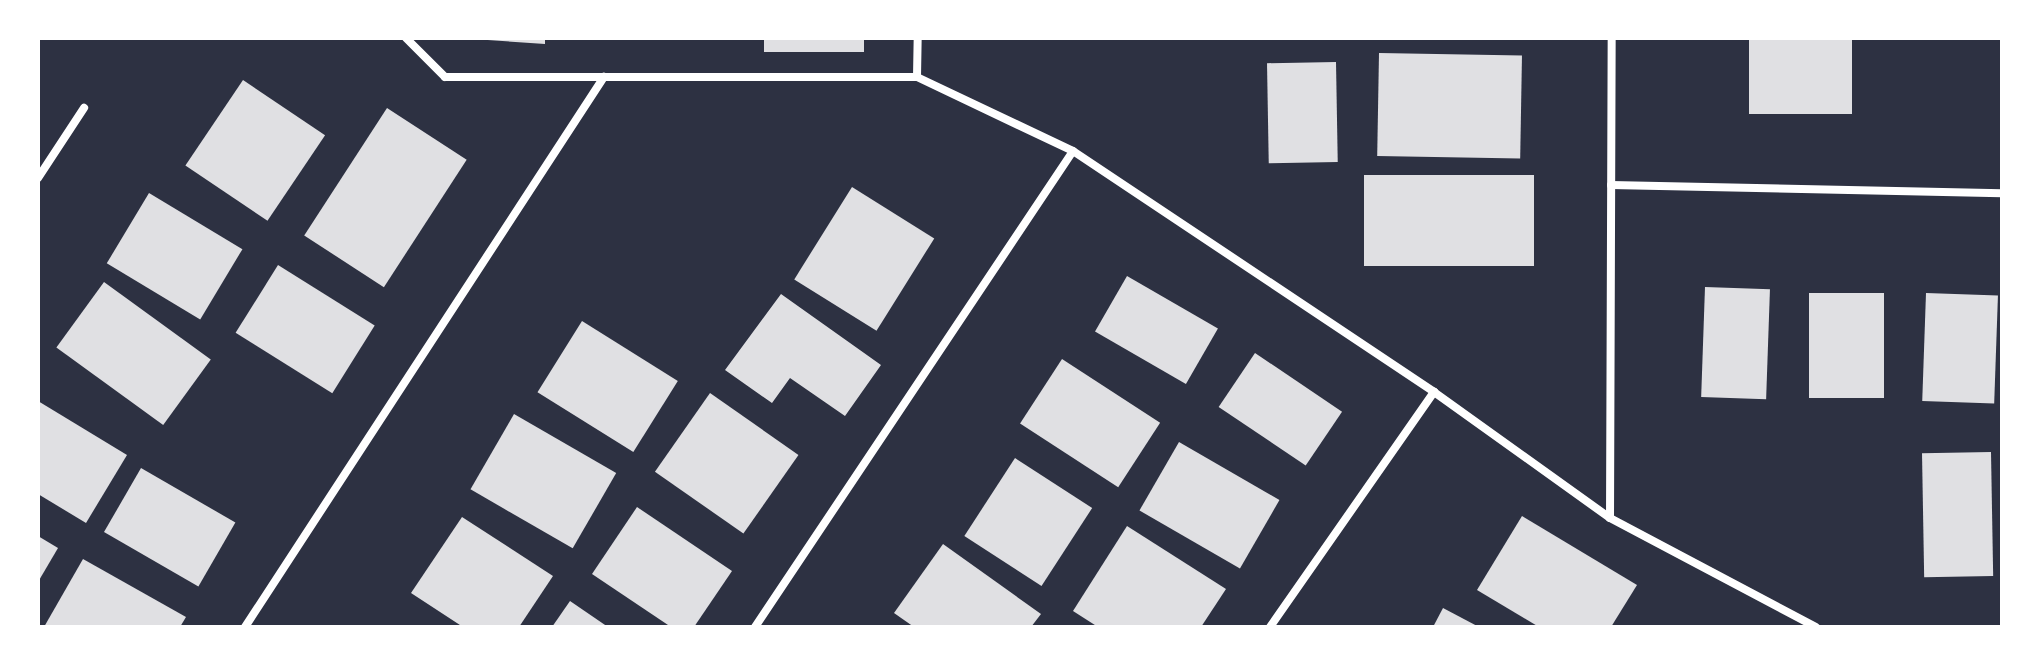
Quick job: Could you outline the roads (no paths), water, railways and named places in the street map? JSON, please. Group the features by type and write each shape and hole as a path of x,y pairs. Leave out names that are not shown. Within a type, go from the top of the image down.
{"street":[{"path":"406,38 445,77 917,77 1073,151 1434,392 1610,518 1816,627"},
{"path":"917,77 918,38"},
{"path":"1610,518 1612,38"},
{"path":"245,627 604,77"},
{"path":"38,178 84,108"},
{"path":"755,627 1073,151"},
{"path":"1611,185 2002,193"},
{"path":"1270,627 1434,392"}]}
